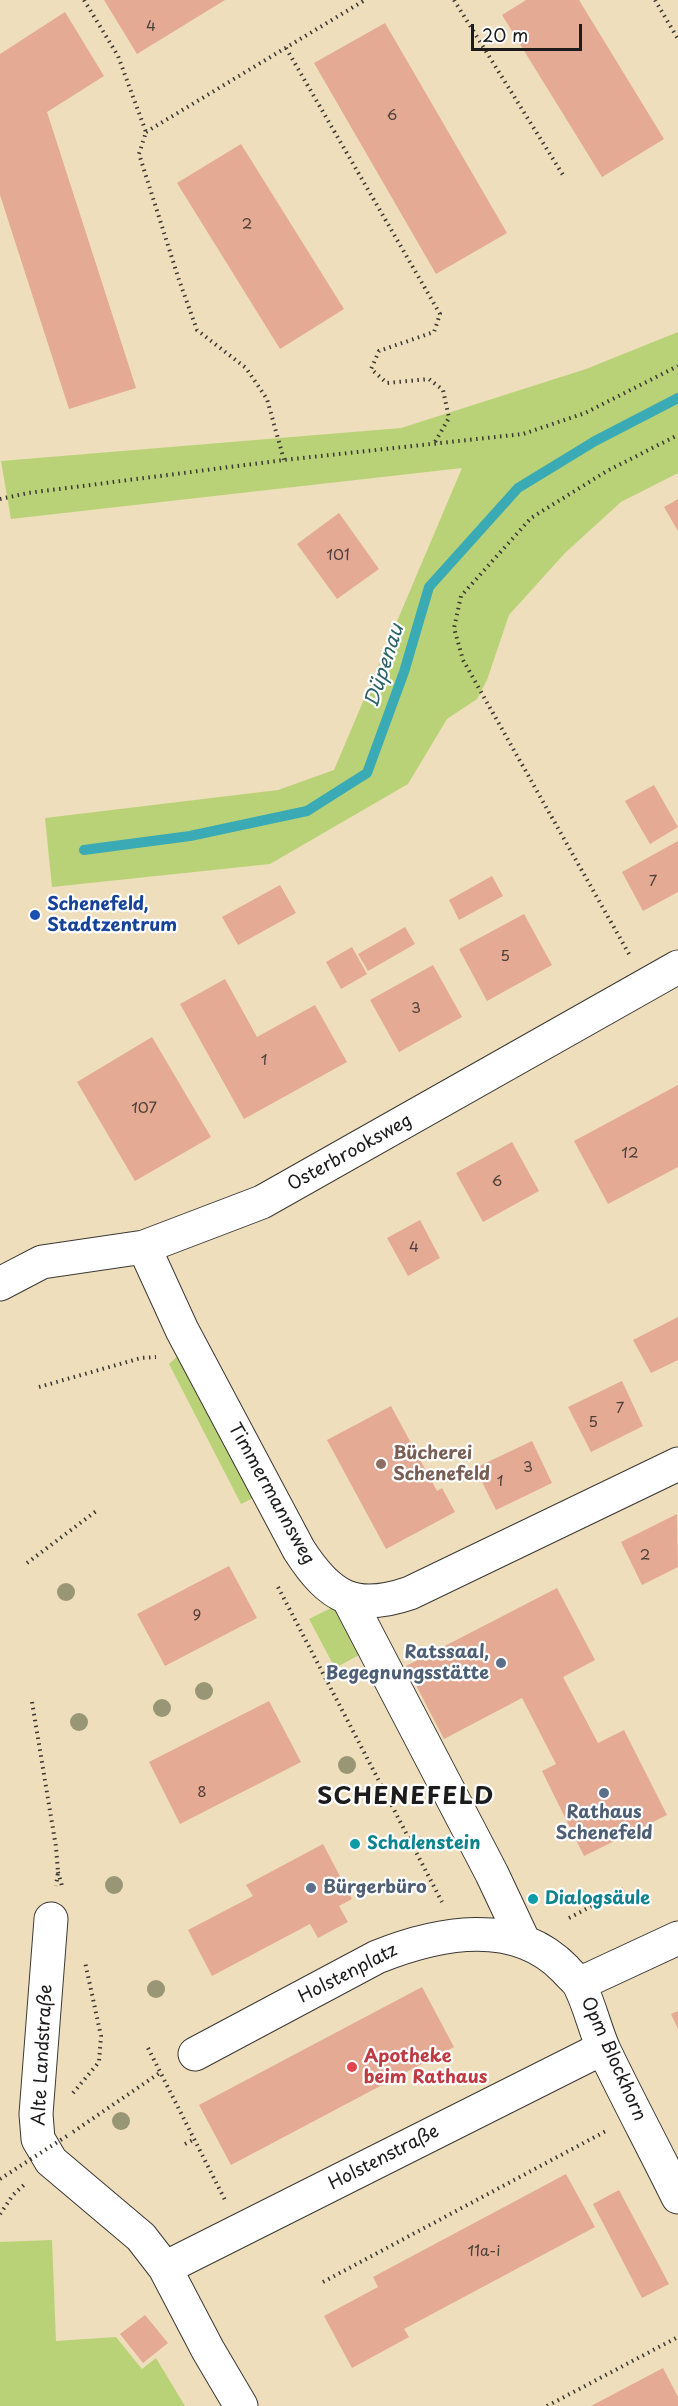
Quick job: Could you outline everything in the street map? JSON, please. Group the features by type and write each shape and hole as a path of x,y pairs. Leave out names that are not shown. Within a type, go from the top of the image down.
{"street":[{"name":"Osterbrooksweg","path":"0,1284 42,1262 144,1247 262,1202 678,967"},
{"name":"Timmermannsweg","path":"144,1247 182,1330 299,1550 313,1571 332,1589 349,1600"},
{"path":"349,1600 371,1602 391,1600 410,1593 678,1464"},
{"path":"349,1600 492,1874 524,1942"},
{"name":"Alte Landstraße","path":"51,1919 36,2114 38,2139 51,2161 141,2237 165,2268 208,2350 242,2406"},
{"name":"Holstenplatz","path":"195,2054 377,1957 406,1946 450,1935 493,1935 524,1942"},
{"path":"579,1984 678,1938"},
{"name":"Opm Blockhorn","path":"524,1942 554,1958 579,1984 603,2048 678,2197"},
{"name":"Holstenstraße","path":"165,2268 603,2048"}],"path":[{"path":"84,0 118,56 146,132 139,154 197,330 246,368 267,399 284,460"},
{"path":"146,132 365,0"},
{"path":"454,0 562,175"},
{"path":"655,0 678,39"},
{"path":"286,48 440,314 434,332 378,351 371,369 387,383 429,379 444,390 449,418 435,443"},
{"path":"0,499 28,493 284,460 523,434 585,413 678,366"},
{"path":"632,959 463,660 454,628 461,596 531,518 607,471 678,435"},
{"path":"152,1347 162,1367"},
{"path":"39,1388 141,1358 157,1357"},
{"path":"27,1563 99,1509"},
{"path":"276,1583 445,1908"},
{"path":"32,1702 56,1847 58,1872 63,1890"},
{"path":"51,1919 58,1872"},
{"path":"569,1918 624,1889"},
{"path":"67,2100 99,2062 101,2036 84,1956"},
{"path":"148,2049 228,2206"},
{"path":"0,2179 152,2078"},
{"path":"323,2282 608,2130"},
{"path":"56,2136 61,2143"},
{"path":"185,2144 195,2139"},
{"path":"0,2214 13,2195 33,2176"},
{"path":"547,2406 678,2337"}],"green space":[{"path":"678,332 678,473 621,502 565,553 509,615 487,680 477,699 447,719 408,784 270,864 52,887 45,818 278,790 334,770 462,468 11,519 1,461 401,428 586,369"},
{"path":"179,1355 255,1497 241,1504 169,1364"},
{"path":"335,1606 361,1654 335,1668 309,1619"},
{"path":"52,2240 56,2341 116,2337 142,2369 156,2358 185,2406 0,2406 0,2242"}],"building":[{"path":"104,0 225,0 137,54"},
{"path":"526,0 579,0 664,139 602,177 502,15"},
{"path":"65,12 104,76 47,112 136,388 69,409 0,195 0,54"},
{"path":"385,23 507,233 436,274 314,63"},
{"path":"241,144 344,309 280,349 177,183"},
{"path":"678,499 678,531 664,507"},
{"path":"339,513 379,569 337,599 297,544"},
{"path":"654,785 678,827 650,844 625,801"},
{"path":"678,841 678,892 643,911 622,872"},
{"path":"492,876 503,896 459,920 449,900"},
{"path":"280,885 296,913 238,945 222,917"},
{"path":"524,914 552,965 487,1001 459,949"},
{"path":"405,927 415,944 368,971 358,954"},
{"path":"352,947 367,974 341,989 326,962"},
{"path":"433,965 462,1017 399,1052 370,1000"},
{"path":"225,979 257,1037 315,1005 347,1062 244,1119 180,1004"},
{"path":"152,1037 211,1137 135,1181 77,1082"},
{"path":"678,1085 678,1167 608,1204 574,1141"},
{"path":"512,1142 539,1191 483,1222 456,1173"},
{"path":"420,1220 440,1258 408,1276 387,1238"},
{"path":"678,1317 678,1360 651,1373 633,1340"},
{"path":"622,1381 643,1426 591,1452 568,1407"},
{"name":"Bücherei Schenefeld","path":"391,1406 437,1491 442,1488 455,1512 386,1549 327,1440"},
{"path":"532,1441 552,1483 496,1510 475,1468"},
{"path":"677,1514 678,1567 642,1585 621,1542"},
{"path":"229,1566 257,1618 165,1666 137,1614"},
{"path":"557,1588 595,1660 563,1677 598,1743 624,1730 667,1815 584,1856 542,1771 556,1764 522,1698 444,1739 406,1666"},
{"path":"269,1701 301,1762 180,1824 149,1762"},
{"path":"323,1844 352,1899 339,1906 348,1922 318,1938 310,1924 212,1976 188,1930 253,1896 246,1885"},
{"path":"422,1987 454,2047 231,2165 199,2105"},
{"path":"678,2011 678,2029 671,2014"},
{"path":"566,2174 595,2227 404,2329 409,2337 352,2368 324,2316 378,2287 373,2277"},
{"path":"619,2190 669,2284 642,2298 593,2204"},
{"path":"145,2315 168,2343 143,2363 120,2334"},
{"path":"663,2368 678,2397 678,2406 591,2406"}],"waterway":[{"name":"Düpenau","path":"84,850 190,836 307,811 367,773 404,672 429,587 518,488 595,441 678,398"}],"place":[{"name":"Schenefeld, Stadtzentrum","path":"35,915"},
{"name":"Bücherei Schenefeld","path":"381,1464"},
{"name":"Ratssaal, Begegnungsstätte","path":"501,1663"},
{"name":"Rathaus Schenefeld","path":"604,1793"},
{"name":"Schalenstein","path":"355,1844"},
{"name":"Bürgerbüro","path":"311,1888"},
{"name":"Dialogsäule","path":"533,1899"},
{"name":"Apotheke beim Rathaus","path":"352,2067"}],"district":[{"name":"SCHENEFELD","path":"406,1797"}]}
